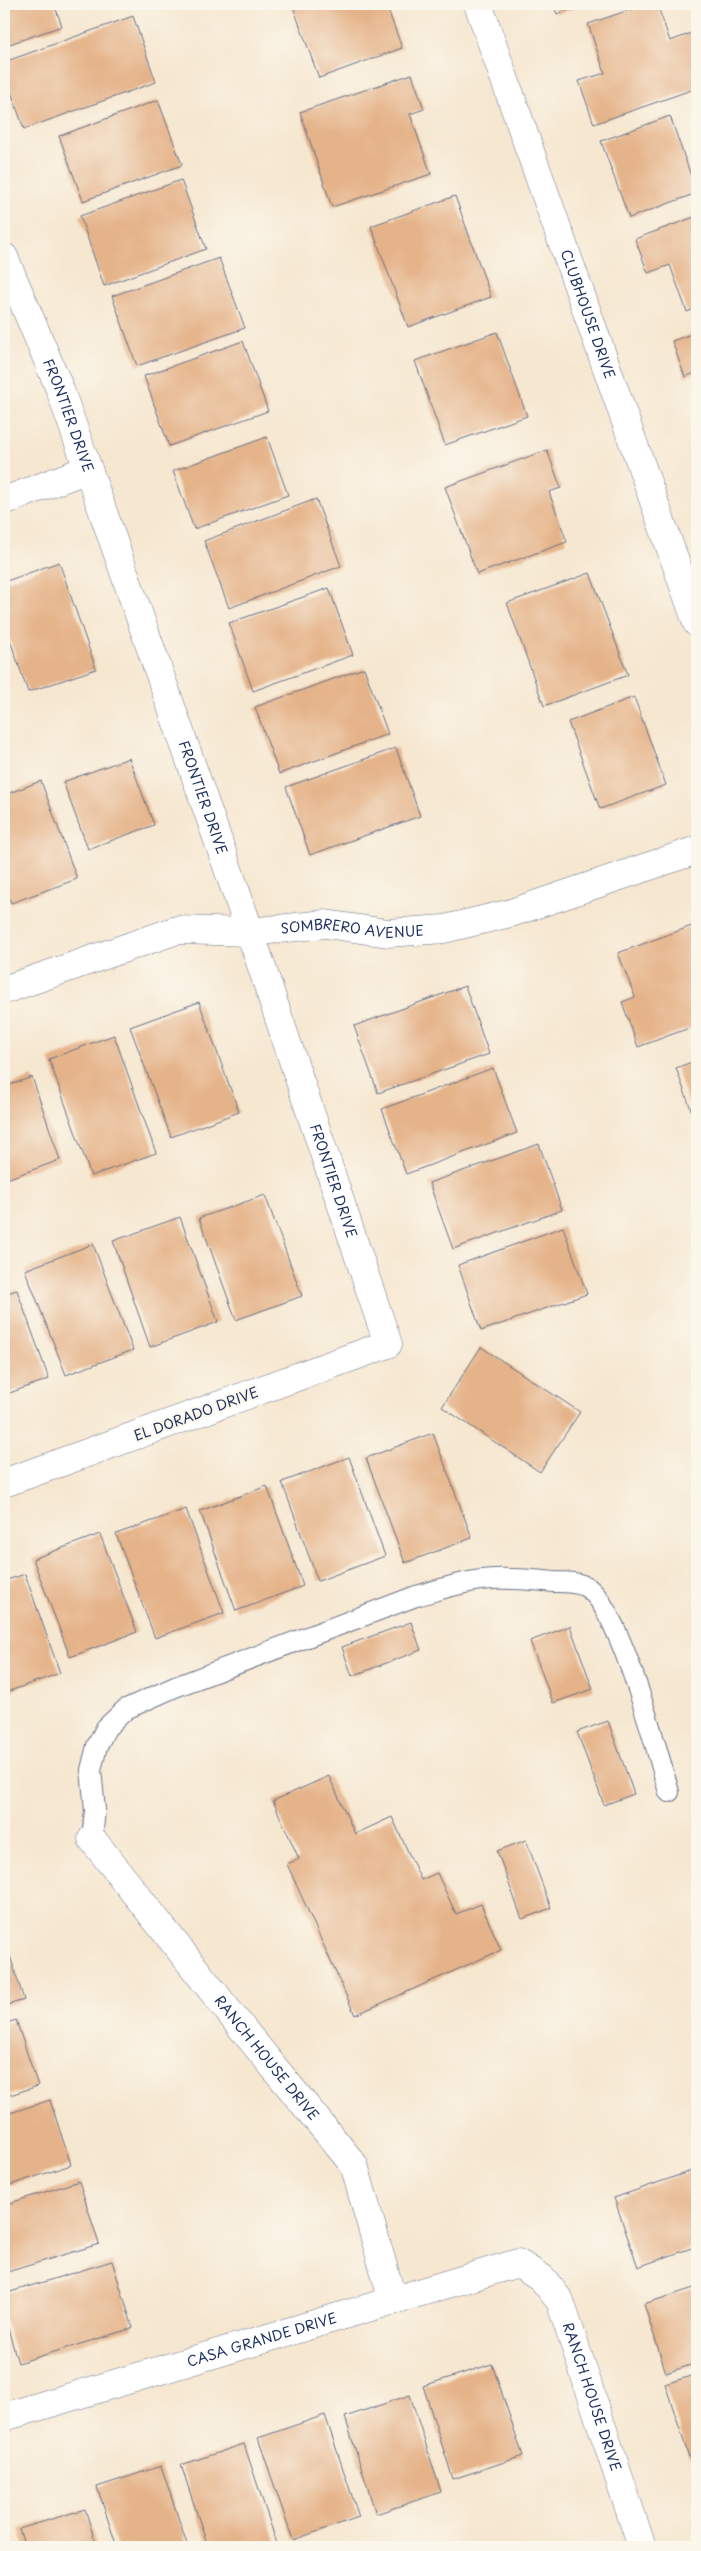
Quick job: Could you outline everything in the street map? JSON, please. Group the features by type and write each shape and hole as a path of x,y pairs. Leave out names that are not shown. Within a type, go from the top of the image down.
{"street":[{"name":"CLUBHOUSE DRIVE","path":"478,4 697,623"},
{"name":"FRONTIER DRIVE","path":"4,256 59,386 250,932 388,1344"},
{"path":"4,501 88,469"},
{"name":"SOMBRERO AVENUE","path":"4,990 177,930 250,932 325,924 388,933 444,929 511,913 697,850"},
{"name":"EL DORADO DRIVE","path":"4,1483 388,1344"},
{"name":"RANCH HOUSE DRIVE","path":"92,1839 245,2032 354,2165 393,2301"},
{"name":"RANCH HOUSE DRIVE","path":"518,2263 542,2278 560,2301 642,2547"},
{"name":"CASA GRANDE DRIVE","path":"4,2417 518,2263"}],"lane":[{"path":"92,1839 95,1810 92,1792 93,1762 97,1746 106,1728 126,1709 175,1687 416,1596 455,1585 492,1579 529,1579 577,1584 588,1588 596,1597 611,1620 629,1665 647,1714 669,1792"}],"building":[{"path":"4,4 54,4 62,26 4,46"},
{"path":"292,4 386,4 402,48 319,78"},
{"path":"553,4 587,4 557,14"},
{"path":"647,4 657,4 670,41 692,33 697,48 697,88 594,124 579,81 605,73 588,24"},
{"path":"133,16 156,82 24,129 4,72 4,62"},
{"path":"412,74 424,109 410,114 431,174 332,207 300,112"},
{"path":"158,100 182,165 83,201 59,136"},
{"path":"670,116 697,193 629,218 601,141"},
{"path":"181,180 206,249 104,286 80,216"},
{"path":"455,196 491,297 408,327 371,226"},
{"path":"697,216 697,308 687,312 670,265 648,273 635,239"},
{"path":"219,258 245,328 137,366 112,296"},
{"path":"497,332 527,416 445,445 415,361"},
{"path":"697,332 697,372 685,377 672,341"},
{"path":"243,341 268,411 169,446 144,376"},
{"path":"267,437 288,495 194,529 173,471"},
{"path":"547,450 561,488 549,492 567,542 477,574 445,487"},
{"path":"316,499 341,566 229,608 204,541"},
{"path":"59,562 96,669 28,692 4,623 4,582"},
{"path":"590,573 628,675 544,706 507,603"},
{"path":"329,588 353,655 253,691 229,623"},
{"path":"364,668 388,734 279,774 255,707"},
{"path":"634,697 666,785 600,809 568,722"},
{"path":"396,748 420,816 310,855 286,787"},
{"path":"129,758 154,825 88,849 63,782"},
{"path":"41,781 77,879 11,903 4,883 4,795"},
{"path":"697,924 697,1025 638,1047 622,1002 635,997 618,953"},
{"path":"465,986 489,1054 378,1093 354,1026"},
{"path":"199,1002 239,1112 171,1137 130,1027"},
{"path":"114,1035 156,1153 91,1176 49,1059"},
{"path":"697,1060 697,1126 676,1068"},
{"path":"493,1068 517,1133 406,1174 382,1109"},
{"path":"32,1077 60,1160 4,1180 4,1087"},
{"path":"539,1144 562,1210 453,1249 429,1183"},
{"path":"265,1195 302,1296 236,1320 199,1218"},
{"path":"180,1217 218,1322 150,1347 113,1241"},
{"path":"563,1227 587,1294 481,1331 458,1265"},
{"path":"93,1244 133,1350 66,1375 25,1270"},
{"path":"17,1290 49,1379 4,1395 4,1294"},
{"path":"481,1347 580,1412 540,1472 442,1407"},
{"path":"433,1433 472,1538 405,1563 366,1458"},
{"path":"349,1457 385,1556 318,1581 282,1482"},
{"path":"267,1486 303,1586 236,1611 200,1511"},
{"path":"186,1509 224,1613 155,1638 116,1534"},
{"path":"100,1534 137,1632 70,1657 33,1559"},
{"path":"25,1574 60,1673 4,1693 4,1581"},
{"path":"411,1622 421,1650 352,1676 342,1647"},
{"path":"570,1626 593,1689 553,1703 530,1641"},
{"path":"608,1721 634,1794 604,1805 577,1732"},
{"path":"329,1776 355,1834 392,1817 421,1880 437,1873 456,1914 481,1904 501,1950 355,2015 287,1864 299,1859 273,1801"},
{"path":"526,1840 551,1908 522,1919 497,1851"},
{"path":"4,1937 24,2000 4,2006"},
{"path":"16,2020 38,2086 4,2097 4,2024"},
{"path":"50,2100 71,2165 4,2187 4,2115"},
{"path":"697,2169 697,2246 638,2267 614,2198"},
{"path":"79,2181 99,2244 4,2273 4,2205"},
{"path":"112,2261 133,2328 18,2363 4,2315 4,2294"},
{"path":"697,2287 697,2363 666,2373 644,2304"},
{"path":"492,2364 523,2456 453,2479 423,2386"},
{"path":"697,2374 697,2455 689,2457 665,2384"},
{"path":"410,2395 441,2492 376,2514 345,2417"},
{"path":"325,2415 359,2517 293,2540 258,2438"},
{"path":"244,2444 278,2547 208,2547 181,2465"},
{"path":"161,2466 188,2547 117,2547 97,2487"},
{"path":"85,2509 97,2547 25,2547 19,2529"}]}
